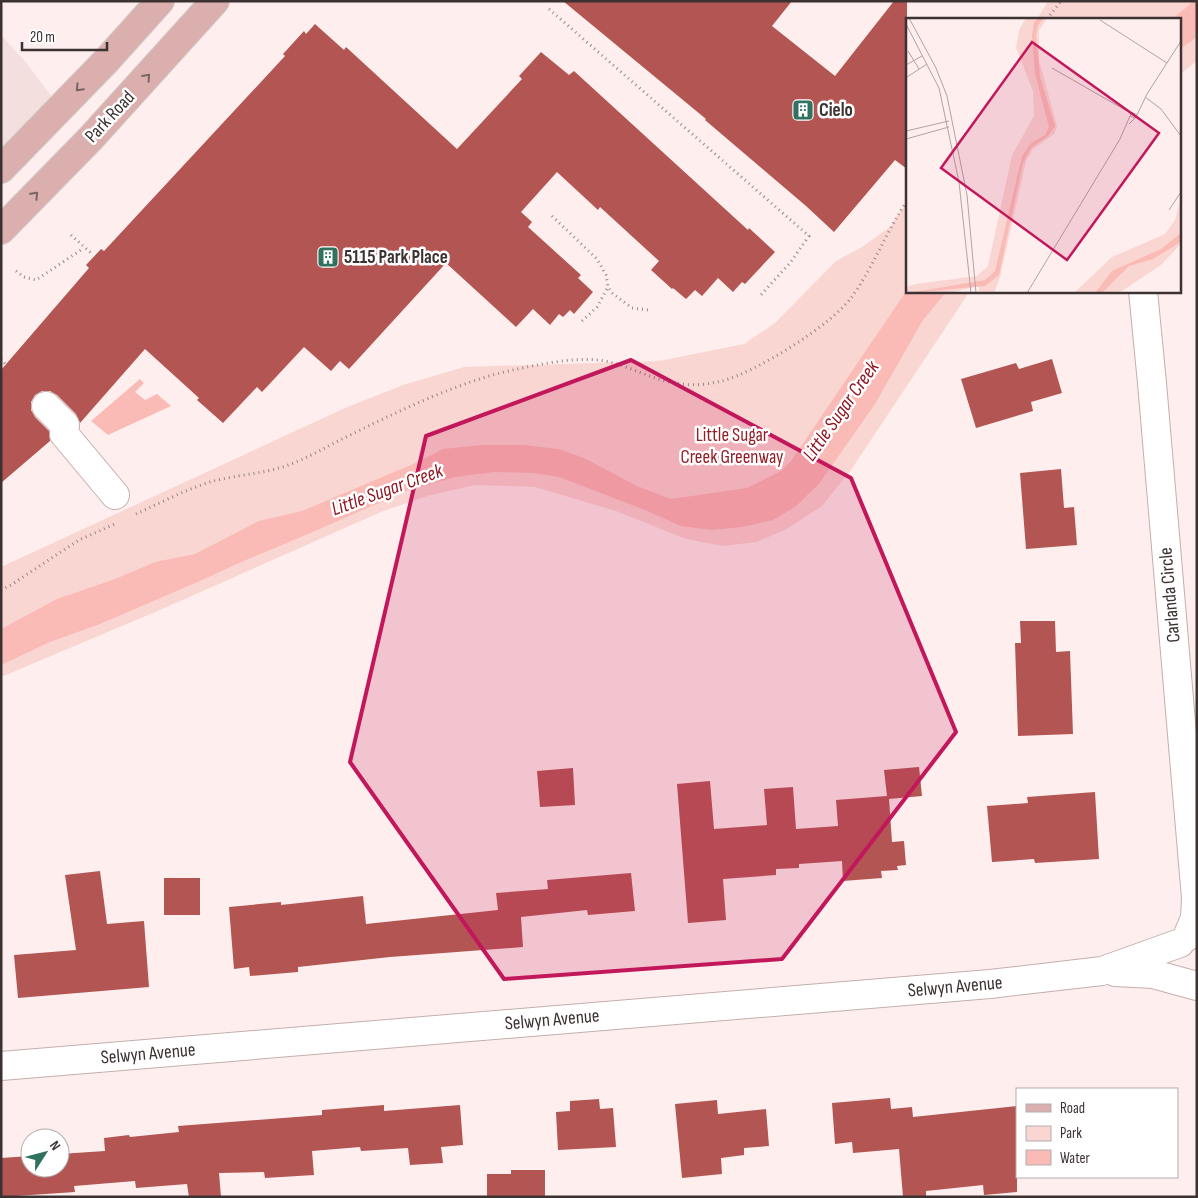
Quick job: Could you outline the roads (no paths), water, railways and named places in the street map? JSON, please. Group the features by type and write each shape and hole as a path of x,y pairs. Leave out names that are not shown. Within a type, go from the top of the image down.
{"main road":[{"path":"1,169 160,1"},
{"name":"Park Road","path":"1,230 91,138 215,1"}],"street":[{"name":"Carlanda Circle","path":"1143,292 1196,899 1195,918 1188,938"},
{"path":"46,406 65,425 64,434 118,508"},
{"name":"Selwyn Avenue","path":"1102,971 1164,950 1188,938"},
{"name":"Selwyn Avenue","path":"1188,938 1176,951 1175,960 1177,970 1182,977 1193,984"},
{"name":"Selwyn Avenue","path":"1,1066 990,984 1102,971 1152,974 1193,984"}],"water":[{"path":"1194,1 1197,1 1197,37 1180,49 1180,18 1173,18"},
{"name":"Little Sugar Creek","path":"906,291 946,292 923,320 875,404 819,484 795,507 773,520 742,527 711,530 681,526 559,477 533,473 494,472 455,477 406,491 100,624 50,642 1,665 1,629 57,599 115,579 155,562 195,554 259,521 302,511 420,461 443,449 481,445 523,445 559,449 584,458 637,486 671,499 747,488 781,471 791,461"},
{"path":"140,379 144,383 135,392 145,400 157,394 171,406 108,435 91,421"}],"place":[{"name":"Cielo","path":"803,110"},
{"name":"5115 Park Place","path":"328,257"}],"park label":[{"name":"Little Sugar Creek Greenway","path":"732,446"}]}
